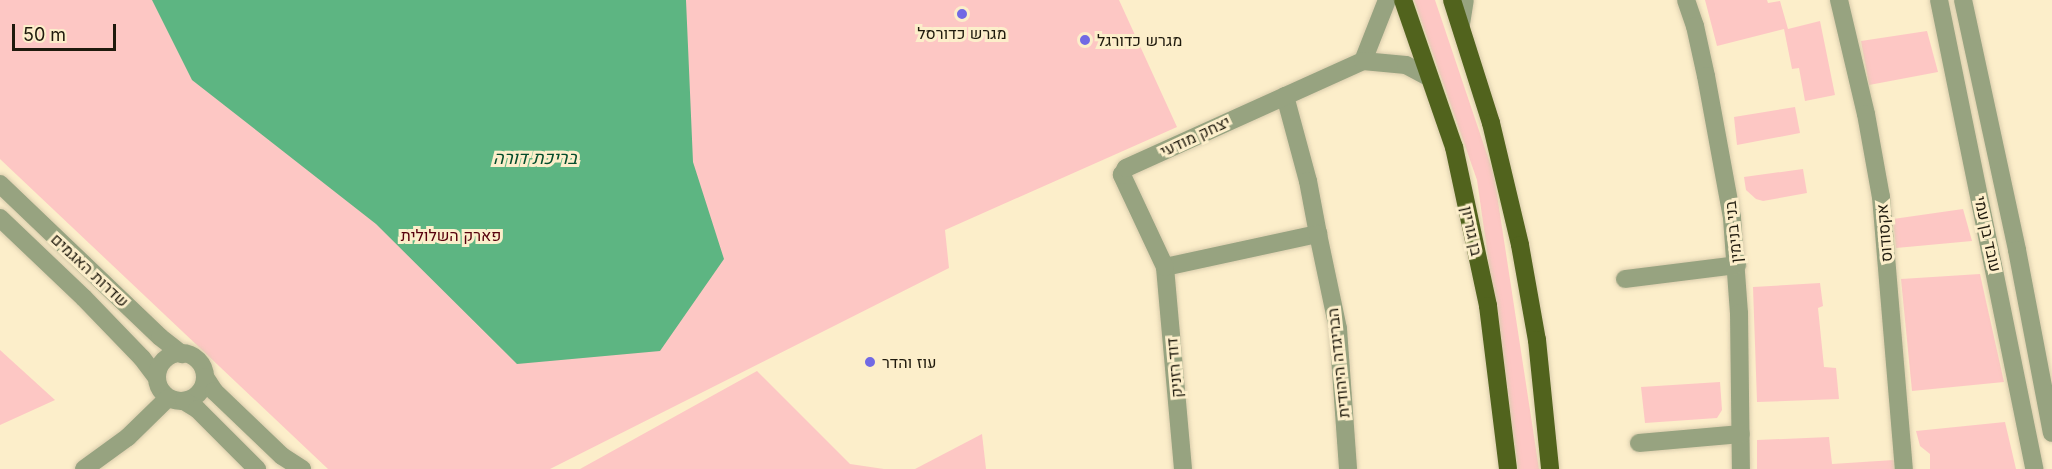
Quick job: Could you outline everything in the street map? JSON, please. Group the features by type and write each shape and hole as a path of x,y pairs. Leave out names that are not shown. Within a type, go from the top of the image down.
{"main road":[{"name":"בן גוריון","path":"1403,0 1454,147 1488,306 1508,469"},
{"path":"1452,0 1491,123 1520,245 1537,340 1550,469"}],"street":[{"path":"1363,61 1387,0"},
{"path":"1461,24 1465,0"},
{"name":"בני בנימין","path":"1686,0 1695,26 1725,167 1737,265 1741,469"},
{"name":"אקסודוס","path":"1839,0 1868,125 1881,197 1904,469"},
{"name":"עובד בן עמי","path":"1939,0 2034,469"},
{"name":"עובד בן עמי","path":"1963,0 2052,433"},
{"name":"יצחק מודעי","path":"1165,267 1122,174 1126,168 1363,61 1406,65 1429,76"},
{"name":"הבריגדה היהודית","path":"1285,96 1308,181 1338,328 1348,469"},
{"name":"שדרות האגמים","path":"0,184 160,337 182,354"},
{"name":"שדרות האגמים","path":"0,218 84,298 142,358 157,378"},
{"path":"1165,267 1318,234"},
{"path":"1625,279 1737,265"},
{"name":"דוד רזניק","path":"1165,267 1183,469"},
{"path":"257,469 197,409 160,390 157,378 165,360 182,354 195,357 201,363 205,377 214,391 282,456 302,469"},
{"path":"84,469 176,400 200,393 205,377"},
{"path":"1639,443 1741,434"}],"green space":[{"name":"פארק השלולית","path":"0,0 1119,0 1177,127 945,230 949,268 550,469 328,469 0,159"},
{"path":"1414,0 1435,0 1494,175 1539,469 1518,469 1477,180"},
{"path":"1705,0 1767,0 1768,3 1780,1 1788,29 1820,21 1835,95 1805,101 1799,68 1792,69 1784,29 1717,46"},
{"path":"1927,31 1938,72 1869,85 1861,41"},
{"path":"1795,107 1800,133 1737,145 1734,117"},
{"path":"1803,169 1807,193 1763,201 1756,199 1746,190 1744,177"},
{"path":"1963,209 1972,241 1896,248 1893,219"},
{"path":"1980,274 2004,382 1912,391 1901,279"},
{"path":"1820,283 1823,306 1818,308 1824,367 1836,368 1839,399 1757,402 1753,287"},
{"path":"0,350 55,400 0,425"},
{"path":"757,371 850,464 884,469 580,469"},
{"path":"1720,382 1722,410 1717,418 1645,423 1641,387"},
{"path":"2005,422 2016,469 1930,469 1930,454 1920,446 1916,431"},
{"path":"982,434 986,469 915,469"},
{"path":"1829,437 1832,464 1894,460 1895,469 1757,469 1757,440"}],"water":[{"name":"בריכת דורה","path":"152,0 686,0 693,162 724,259 660,351 517,364 376,224 192,80"}],"place":[{"name":"מגרש כדורסל","path":"962,14"},
{"name":"מגרש כדורגל","path":"1085,40"},
{"name":"עוז והדר","path":"870,362"}]}
